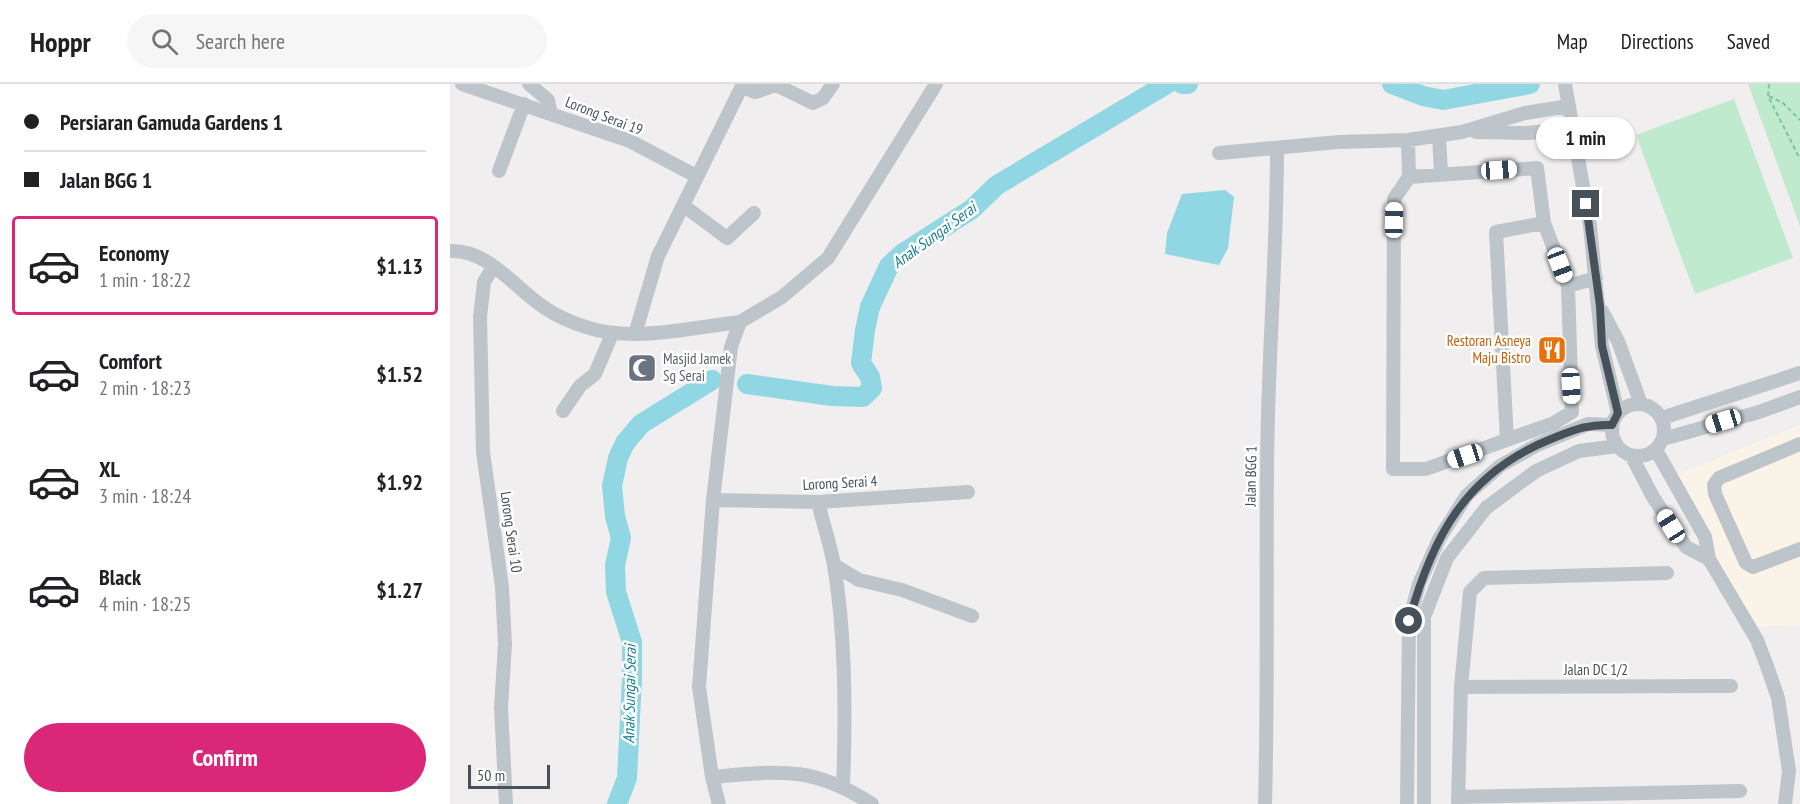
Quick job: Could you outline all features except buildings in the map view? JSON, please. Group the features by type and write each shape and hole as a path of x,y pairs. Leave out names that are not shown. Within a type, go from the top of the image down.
{"street":[{"name":"Lorong Serai 19","path":"462,84 630,141 696,176"},
{"path":"529,84 548,100 551,114"},
{"path":"635,334 658,256 743,86 755,92 776,85 813,103 823,98 833,84"},
{"path":"450,251 476,254 546,309 587,328 612,333 635,334 740,322 782,297 828,258 936,84"},
{"path":"1566,88 1590,226 1600,306 1602,346 1615,419 1617,446"},
{"path":"499,171 524,104"},
{"path":"1219,153 1439,136 1462,132 1525,113 1569,106"},
{"path":"1462,132 1528,133 1572,128"},
{"path":"1439,136 1441,173"},
{"path":"1408,140 1409,177 1394,199 1393,469 1426,469 1554,423 1572,412 1568,286 1544,224 1537,168 1409,177"},
{"name":"Jalan BGG 1","path":"1264,804 1268,595 1267,475 1277,244 1277,149"},
{"path":"684,206 727,238 754,213"},
{"path":"1507,440 1496,232 1544,224"},
{"name":"Lorong Serai 10","path":"493,267 484,282 480,317 483,440 502,587 505,644 501,708 506,804"},
{"path":"1568,286 1596,278"},
{"path":"1600,306 1618,341 1641,404"},
{"path":"719,804 712,777 699,687 713,500 731,347 740,322"},
{"path":"563,411 580,386 595,374 612,333"},
{"path":"1662,418 1800,373"},
{"path":"1424,804 1424,617 1447,558 1486,508 1536,471 1579,451 1617,446 1631,455 1640,456 1659,445 1800,397"},
{"path":"1407,804 1409,621 1419,584 1439,539 1467,495 1500,466 1537,445 1588,424 1615,419 1632,405 1641,404 1657,411 1662,418 1659,445 1705,537 1709,559 1757,640 1778,698 1789,771 1785,804"},
{"path":"1800,444 1719,478 1714,485 1715,494 1746,562 1753,567 1800,549"},
{"path":"1631,455 1653,497 1686,547 1709,559"},
{"name":"Lorong Serai 4","path":"713,500 818,502 968,492"},
{"path":"818,502 834,565 843,661 845,720 843,786"},
{"path":"834,565 859,580 902,590 972,616"},
{"path":"1667,573 1484,578 1470,592 1467,604 1461,687 1458,800 1740,791"},
{"name":"Jalan DC 1/2","path":"1461,687 1731,686"},
{"path":"712,777 763,772 809,774 843,786 872,804"}],"path":[{"path":"1769,84 1768,96 1800,159"},
{"path":"1768,96 1783,103 1800,120"}],"shaded area":[{"path":"1800,425 1800,625 1752,627 1703,559 1676,475"}],"green space":[{"path":"1748,84 1800,84 1800,226"},
{"path":"1734,99 1793,258 1695,294 1636,135"}],"water":[{"path":"1225,190 1234,197 1228,248 1219,265 1165,254 1167,233 1182,194"}],"waterway":[{"name":"Anak Sungai Serai","path":"747,384 832,396 863,397 872,388 870,377 861,363 865,330 870,307 889,266 902,254 972,209 997,185 1167,84"},
{"path":"1182,84 1188,84"},
{"path":"1392,84 1423,96 1443,100 1530,84"},
{"name":"Anak Sungai Serai","path":"617,804 627,778 632,678 632,642 616,592 615,565 621,538 615,516 612,486 618,458 625,443 641,424 712,380"}],"place":[{"name":"Restoran Asneya Maju Bistro","path":"1552,350"},
{"name":"Masjid Jamek Sg Serai","path":"642,368"}],"route":[{"path":"1409,621 1419,584 1439,539 1467,495 1500,466 1537,445 1588,424 1612,425 1618,413 1602,346 1600,306 1586,204"}]}
